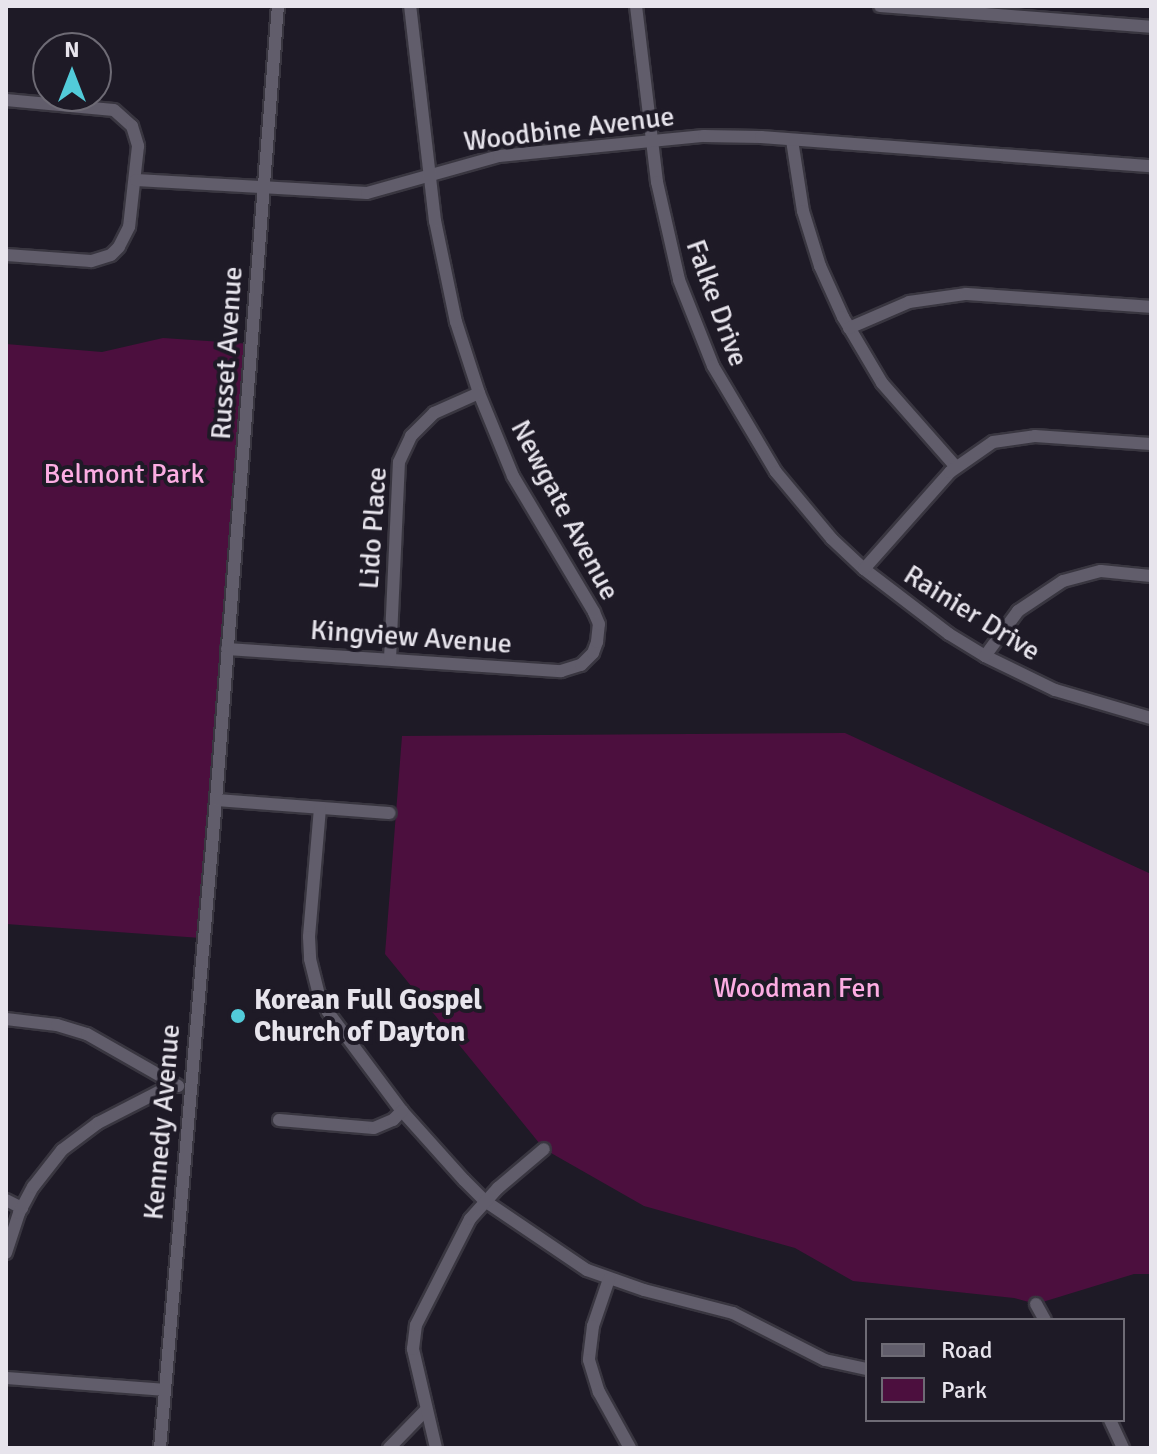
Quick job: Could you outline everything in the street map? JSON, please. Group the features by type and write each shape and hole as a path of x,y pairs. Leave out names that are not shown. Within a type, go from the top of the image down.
{"street":[{"name":"Russet Avenue","path":"216,800 278,6"},
{"name":"Newgate Avenue","path":"410,6 429,176 444,274 479,393 519,487 594,612 599,632 589,659"},
{"name":"Falke Drive","path":"636,6 652,140 669,245 713,366 776,472 832,539 864,569"},
{"path":"880,6 1151,27"},
{"path":"6,100 103,107 125,117 137,136 136,180 126,237 111,255 91,261 6,255"},
{"name":"Woodbine Avenue","path":"136,180 367,193 499,156 704,136 1151,166"},
{"path":"792,140 803,211 820,266 849,328 882,383 956,467"},
{"path":"849,328 909,302 966,294 1151,307"},
{"name":"Lido Place","path":"390,659 399,462 421,424 449,403 479,393"},
{"path":"864,569 956,467 993,442 1016,437 1151,444"},
{"name":"Rainier Drive","path":"864,569 915,611 985,656 1055,690 1151,718"},
{"path":"985,656 1018,611 1063,581 1101,571 1151,576"},
{"name":"Kingview Avenue","path":"227,649 561,671 589,659"},
{"path":"216,800 390,813"},
{"name":"Kennedy Avenue","path":"160,1448 216,800"},
{"path":"320,808 309,937 313,976 328,1012 402,1111 485,1201 560,1254 609,1279 733,1313 825,1360 865,1369"},
{"path":"6,1019 57,1025 87,1034 125,1053 172,1085 190,1087"},
{"path":"6,1253 22,1208 48,1166 79,1136 172,1085"},
{"path":"279,1120 374,1128 393,1120 402,1111"},
{"path":"436,1448 413,1349 416,1325 460,1235 485,1201 544,1149"},
{"path":"6,1200 22,1208"},
{"path":"609,1279 593,1326 589,1360 599,1392 630,1448"},
{"path":"1036,1304 1044,1318"},
{"path":"6,1378 164,1390"},
{"path":"389,1448 426,1410"},
{"path":"1111,1422 1123,1448"}],"green space":[{"name":"Belmont Park","path":"163,338 252,344 201,938 6,924 6,344 102,352"},
{"name":"Woodman Fen","path":"845,733 1151,874 1151,1274 1134,1274 1036,1304 1014,1298 853,1281 795,1248 644,1206 544,1149 385,954 402,736"}],"place":[{"name":"Korean Full Gospel Church of Dayton","path":"238,1016"}]}
